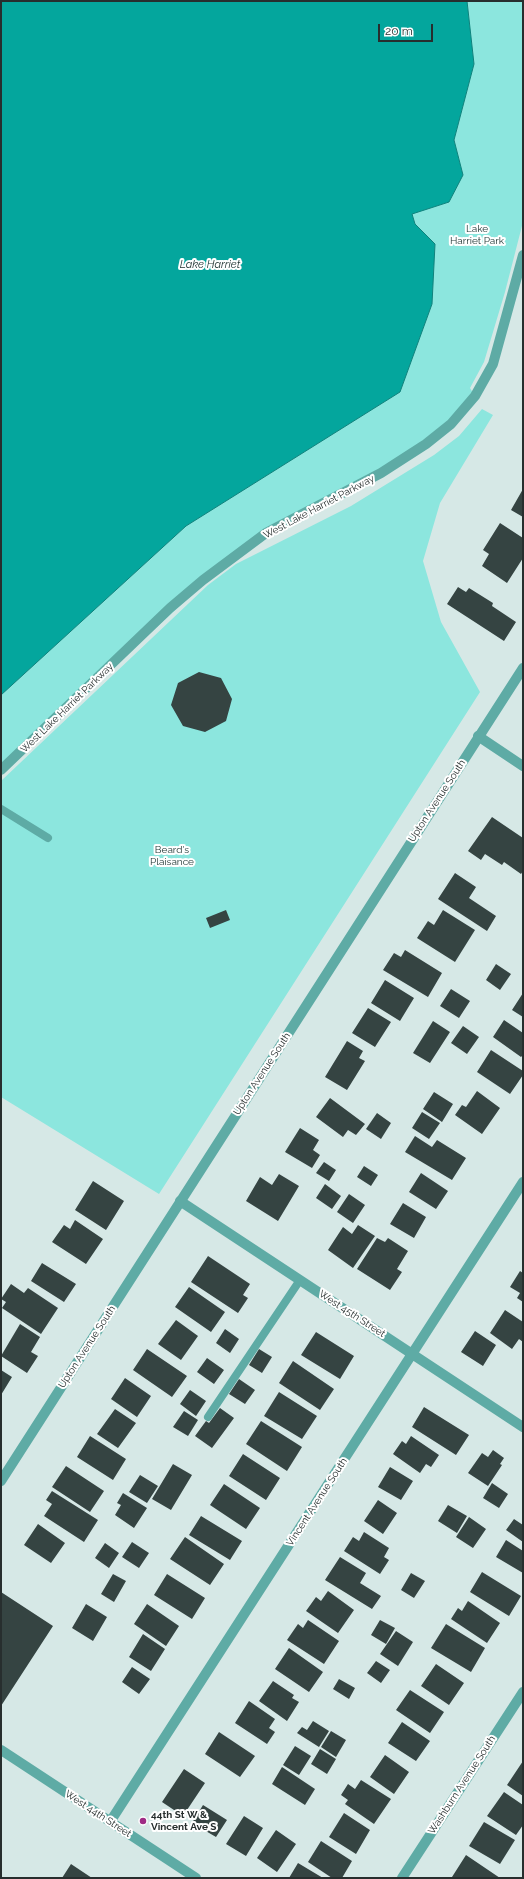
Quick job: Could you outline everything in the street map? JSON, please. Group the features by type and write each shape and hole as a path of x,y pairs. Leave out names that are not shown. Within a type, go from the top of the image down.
{"street":[{"name":"West Lake Harriet Parkway","path":"1,770 170,608 203,580 266,533 381,473 426,444 451,424 475,396 493,364 523,255"},
{"name":"Upton Avenue South","path":"1,1481 523,668"},
{"path":"478,736 523,766"},
{"name":"Vincent Avenue South","path":"110,1822 523,1182"},
{"name":"West 45th Street","path":"180,1201 523,1427"},
{"name":"Washburn Avenue South","path":"402,1878 523,1692"},
{"name":"West 44th Street","path":"1,1750 196,1878"}],"lane":[{"path":"1,809 48,838"},
{"path":"208,1417 300,1280"}],"green space":[{"name":"Lake Harriet Park","path":"467,1 523,1 523,222 505,292 484,362 470,388 475,396 426,444 232,558 1,770 1,695 186,526 400,392 432,304 435,244 415,224 411,214 449,202 463,175 454,140 474,64"},
{"name":"Beard's Plaisance","path":"482,409 493,415 440,503 423,561 441,622 480,692 159,1194 1,1097 1,781 208,585 236,564 351,506 434,455 459,436"}],"water":[{"name":"Lake Harriet","path":"1,1 467,1 474,64 454,140 463,175 449,202 412,214 415,224 435,244 432,304 400,392 186,526 1,695"}],"building":[{"path":"523,489 523,517 511,510"},
{"path":"500,523 523,538 523,558 507,583 482,566 489,554 483,550"},
{"path":"458,587 466,592 469,588 493,603 492,606 516,622 504,641 447,604"},
{"path":"199,672 221,678 232,699 226,721 205,732 183,726 171,705 178,683"},
{"path":"492,817 523,838 523,871 521,874 504,862 502,865 485,854 481,860 468,851"},
{"path":"455,873 476,887 469,898 496,916 487,931 438,899"},
{"path":"226,910 230,920 210,928 206,918"},
{"path":"443,910 475,930 455,962 417,938 428,921 434,925"},
{"path":"405,950 442,973 428,997 383,970 394,953 401,957"},
{"path":"496,964 511,974 500,990 486,980"},
{"path":"385,980 414,998 400,1021 371,1003"},
{"path":"451,989 470,1001 459,1018 440,1006"},
{"path":"523,993 523,1017 512,1010"},
{"path":"368,1008 391,1022 375,1047 352,1033"},
{"path":"504,1020 523,1033 523,1055 521,1057 493,1037"},
{"path":"433,1021 450,1032 430,1063 413,1053"},
{"path":"463,1026 479,1037 467,1054 451,1043"},
{"path":"347,1041 363,1051 359,1058 365,1061 347,1090 325,1077"},
{"path":"491,1050 523,1071 523,1075 510,1094 477,1072"},
{"path":"477,1091 500,1108 482,1134 455,1115 462,1105 466,1107"},
{"path":"434,1092 453,1104 442,1122 423,1109"},
{"path":"330,1098 365,1124 356,1135 348,1130 343,1137 316,1117"},
{"path":"422,1112 440,1123 429,1139 412,1128"},
{"path":"377,1113 391,1123 381,1139 366,1129"},
{"path":"300,1128 319,1140 313,1150 320,1155 312,1168 285,1152"},
{"path":"415,1136 432,1147 437,1140 466,1158 452,1180 405,1152"},
{"path":"324,1162 336,1170 329,1181 316,1173"},
{"path":"364,1166 378,1175 371,1186 357,1177"},
{"path":"421,1173 448,1191 436,1209 409,1192"},
{"path":"279,1174 299,1186 278,1221 246,1201 260,1177 272,1185"},
{"path":"93,1181 124,1201 106,1230 75,1210"},
{"path":"325,1184 341,1196 332,1209 316,1198"},
{"path":"349,1194 365,1205 353,1223 337,1212"},
{"path":"403,1203 426,1217 414,1238 390,1224"},
{"path":"75,1220 103,1239 86,1264 52,1242 64,1225 70,1229"},
{"path":"358,1225 375,1236 353,1268 328,1250 343,1227 352,1234"},
{"path":"377,1238 385,1242 388,1238 408,1251 397,1269 402,1272 390,1290 357,1269"},
{"path":"208,1256 250,1284 243,1295 248,1298 238,1313 191,1282"},
{"path":"42,1263 76,1284 64,1302 31,1281"},
{"path":"520,1271 523,1273 523,1302 517,1298 520,1293 510,1287"},
{"path":"11,1284 24,1293 28,1288 58,1308 41,1334 2,1308 6,1302 1,1299"},
{"path":"189,1287 225,1312 211,1332 175,1307"},
{"path":"505,1310 523,1322 523,1342 519,1339 512,1349 490,1333"},
{"path":"176,1320 198,1336 181,1360 158,1344"},
{"path":"20,1324 40,1337 31,1352 38,1356 27,1373 1,1356"},
{"path":"225,1329 239,1339 230,1353 216,1343"},
{"path":"475,1331 496,1345 483,1366 461,1352"},
{"path":"316,1332 354,1356 340,1379 301,1355"},
{"path":"147,1349 187,1376 172,1397 133,1370"},
{"path":"259,1349 272,1357 262,1373 249,1365"},
{"path":"207,1358 224,1370 214,1384 197,1372"},
{"path":"293,1361 334,1389 320,1410 279,1383"},
{"path":"1,1370 12,1377 1,1395"},
{"path":"125,1378 151,1396 137,1417 111,1399"},
{"path":"239,1379 255,1390 245,1404 229,1394"},
{"path":"190,1390 206,1401 196,1416 180,1404"},
{"path":"279,1392 317,1416 302,1439 264,1416"},
{"path":"424,1407 469,1435 456,1455 412,1427"},
{"path":"220,1408 234,1418 212,1448 195,1436 206,1421 209,1423"},
{"path":"115,1409 136,1423 118,1448 97,1434"},
{"path":"184,1411 198,1420 188,1436 173,1427"},
{"path":"261,1421 302,1447 287,1471 246,1444"},
{"path":"90,1436 126,1459 113,1480 77,1457"},
{"path":"411,1436 439,1455 431,1467 426,1464 420,1473 393,1454 402,1441 406,1444"},
{"path":"493,1450 504,1458 500,1464 502,1465 488,1486 468,1473 482,1453 488,1457"},
{"path":"243,1454 280,1478 266,1500 229,1476"},
{"path":"173,1464 192,1475 171,1510 152,1499"},
{"path":"66,1466 104,1491 90,1512 52,1487"},
{"path":"390,1467 413,1481 401,1500 378,1487"},
{"path":"140,1475 158,1486 147,1503 129,1492"},
{"path":"492,1483 508,1494 499,1508 483,1498"},
{"path":"224,1484 260,1508 246,1529 210,1505"},
{"path":"52,1491 98,1520 84,1542 44,1516 52,1504 46,1500"},
{"path":"123,1493 147,1508 134,1528 115,1515 121,1505 117,1503"},
{"path":"378,1500 397,1513 383,1534 364,1521"},
{"path":"448,1505 467,1516 457,1533 438,1521"},
{"path":"201,1516 242,1541 230,1560 189,1535"},
{"path":"469,1517 486,1529 473,1548 456,1537"},
{"path":"514,1519 523,1525 523,1542 506,1530"},
{"path":"38,1524 65,1543 51,1563 24,1545"},
{"path":"364,1532 389,1548 384,1557 389,1560 380,1574 344,1551 353,1537 359,1541"},
{"path":"185,1537 224,1564 210,1585 170,1559"},
{"path":"506,1540 523,1551 523,1573 496,1557"},
{"path":"132,1542 149,1553 139,1568 122,1557"},
{"path":"105,1543 119,1553 109,1568 95,1558"},
{"path":"340,1557 366,1573 360,1583 381,1596 372,1609 325,1580"},
{"path":"482,1572 521,1596 509,1616 470,1592"},
{"path":"411,1573 425,1581 414,1598 401,1590"},
{"path":"113,1574 126,1581 114,1602 101,1594"},
{"path":"167,1574 205,1598 192,1619 154,1595"},
{"path":"328,1591 354,1610 338,1633 306,1611 316,1597 321,1601"},
{"path":"1,1592 53,1626 1,1706"},
{"path":"468,1601 500,1623 487,1643 451,1619 458,1608 462,1611"},
{"path":"86,1604 107,1617 93,1641 72,1628"},
{"path":"147,1604 179,1626 166,1646 134,1624"},
{"path":"308,1620 339,1641 324,1664 287,1640 298,1624 303,1628"},
{"path":"380,1620 395,1628 386,1644 371,1635"},
{"path":"446,1624 485,1648 471,1672 431,1648"},
{"path":"396,1631 413,1642 398,1666 380,1654"},
{"path":"143,1634 165,1649 151,1671 129,1657"},
{"path":"289,1648 323,1672 309,1692 275,1669"},
{"path":"376,1661 390,1670 381,1683 367,1673"},
{"path":"436,1664 464,1683 449,1705 421,1686"},
{"path":"132,1667 150,1679 139,1694 122,1682"},
{"path":"339,1679 355,1688 349,1699 333,1689"},
{"path":"273,1681 294,1695 292,1698 299,1702 287,1721 259,1701"},
{"path":"410,1690 444,1712 430,1733 396,1710"},
{"path":"249,1701 275,1719 269,1728 275,1732 267,1744 235,1723"},
{"path":"313,1721 329,1731 319,1747 297,1733 302,1727 307,1730"},
{"path":"402,1722 430,1741 416,1761 388,1743"},
{"path":"331,1731 346,1740 336,1757 321,1747"},
{"path":"219,1732 255,1756 240,1777 205,1754"},
{"path":"295,1746 311,1756 299,1775 283,1765"},
{"path":"320,1749 336,1759 327,1774 311,1764"},
{"path":"385,1755 409,1772 394,1794 370,1777"},
{"path":"523,1761 523,1796 507,1785"},
{"path":"282,1767 315,1789 305,1805 272,1784"},
{"path":"184,1769 205,1783 183,1816 162,1802"},
{"path":"361,1780 391,1799 374,1824 345,1804 348,1800 341,1795 348,1784 355,1789"},
{"path":"504,1792 523,1805 523,1825 516,1835 487,1816"},
{"path":"203,1805 227,1820 216,1837 192,1823"},
{"path":"344,1813 370,1830 356,1854 329,1837"},
{"path":"244,1816 263,1828 246,1856 226,1844"},
{"path":"484,1822 515,1840 500,1864 469,1846"},
{"path":"276,1830 296,1844 277,1872 257,1858"},
{"path":"321,1841 352,1861 342,1878 332,1878 308,1862"},
{"path":"466,1855 500,1878 452,1877"},
{"path":"298,1863 323,1878 289,1878"},
{"path":"71,1864 92,1878 62,1878"}],"place":[{"name":"44th St W & Vincent Ave S","path":"143,1821"}]}
